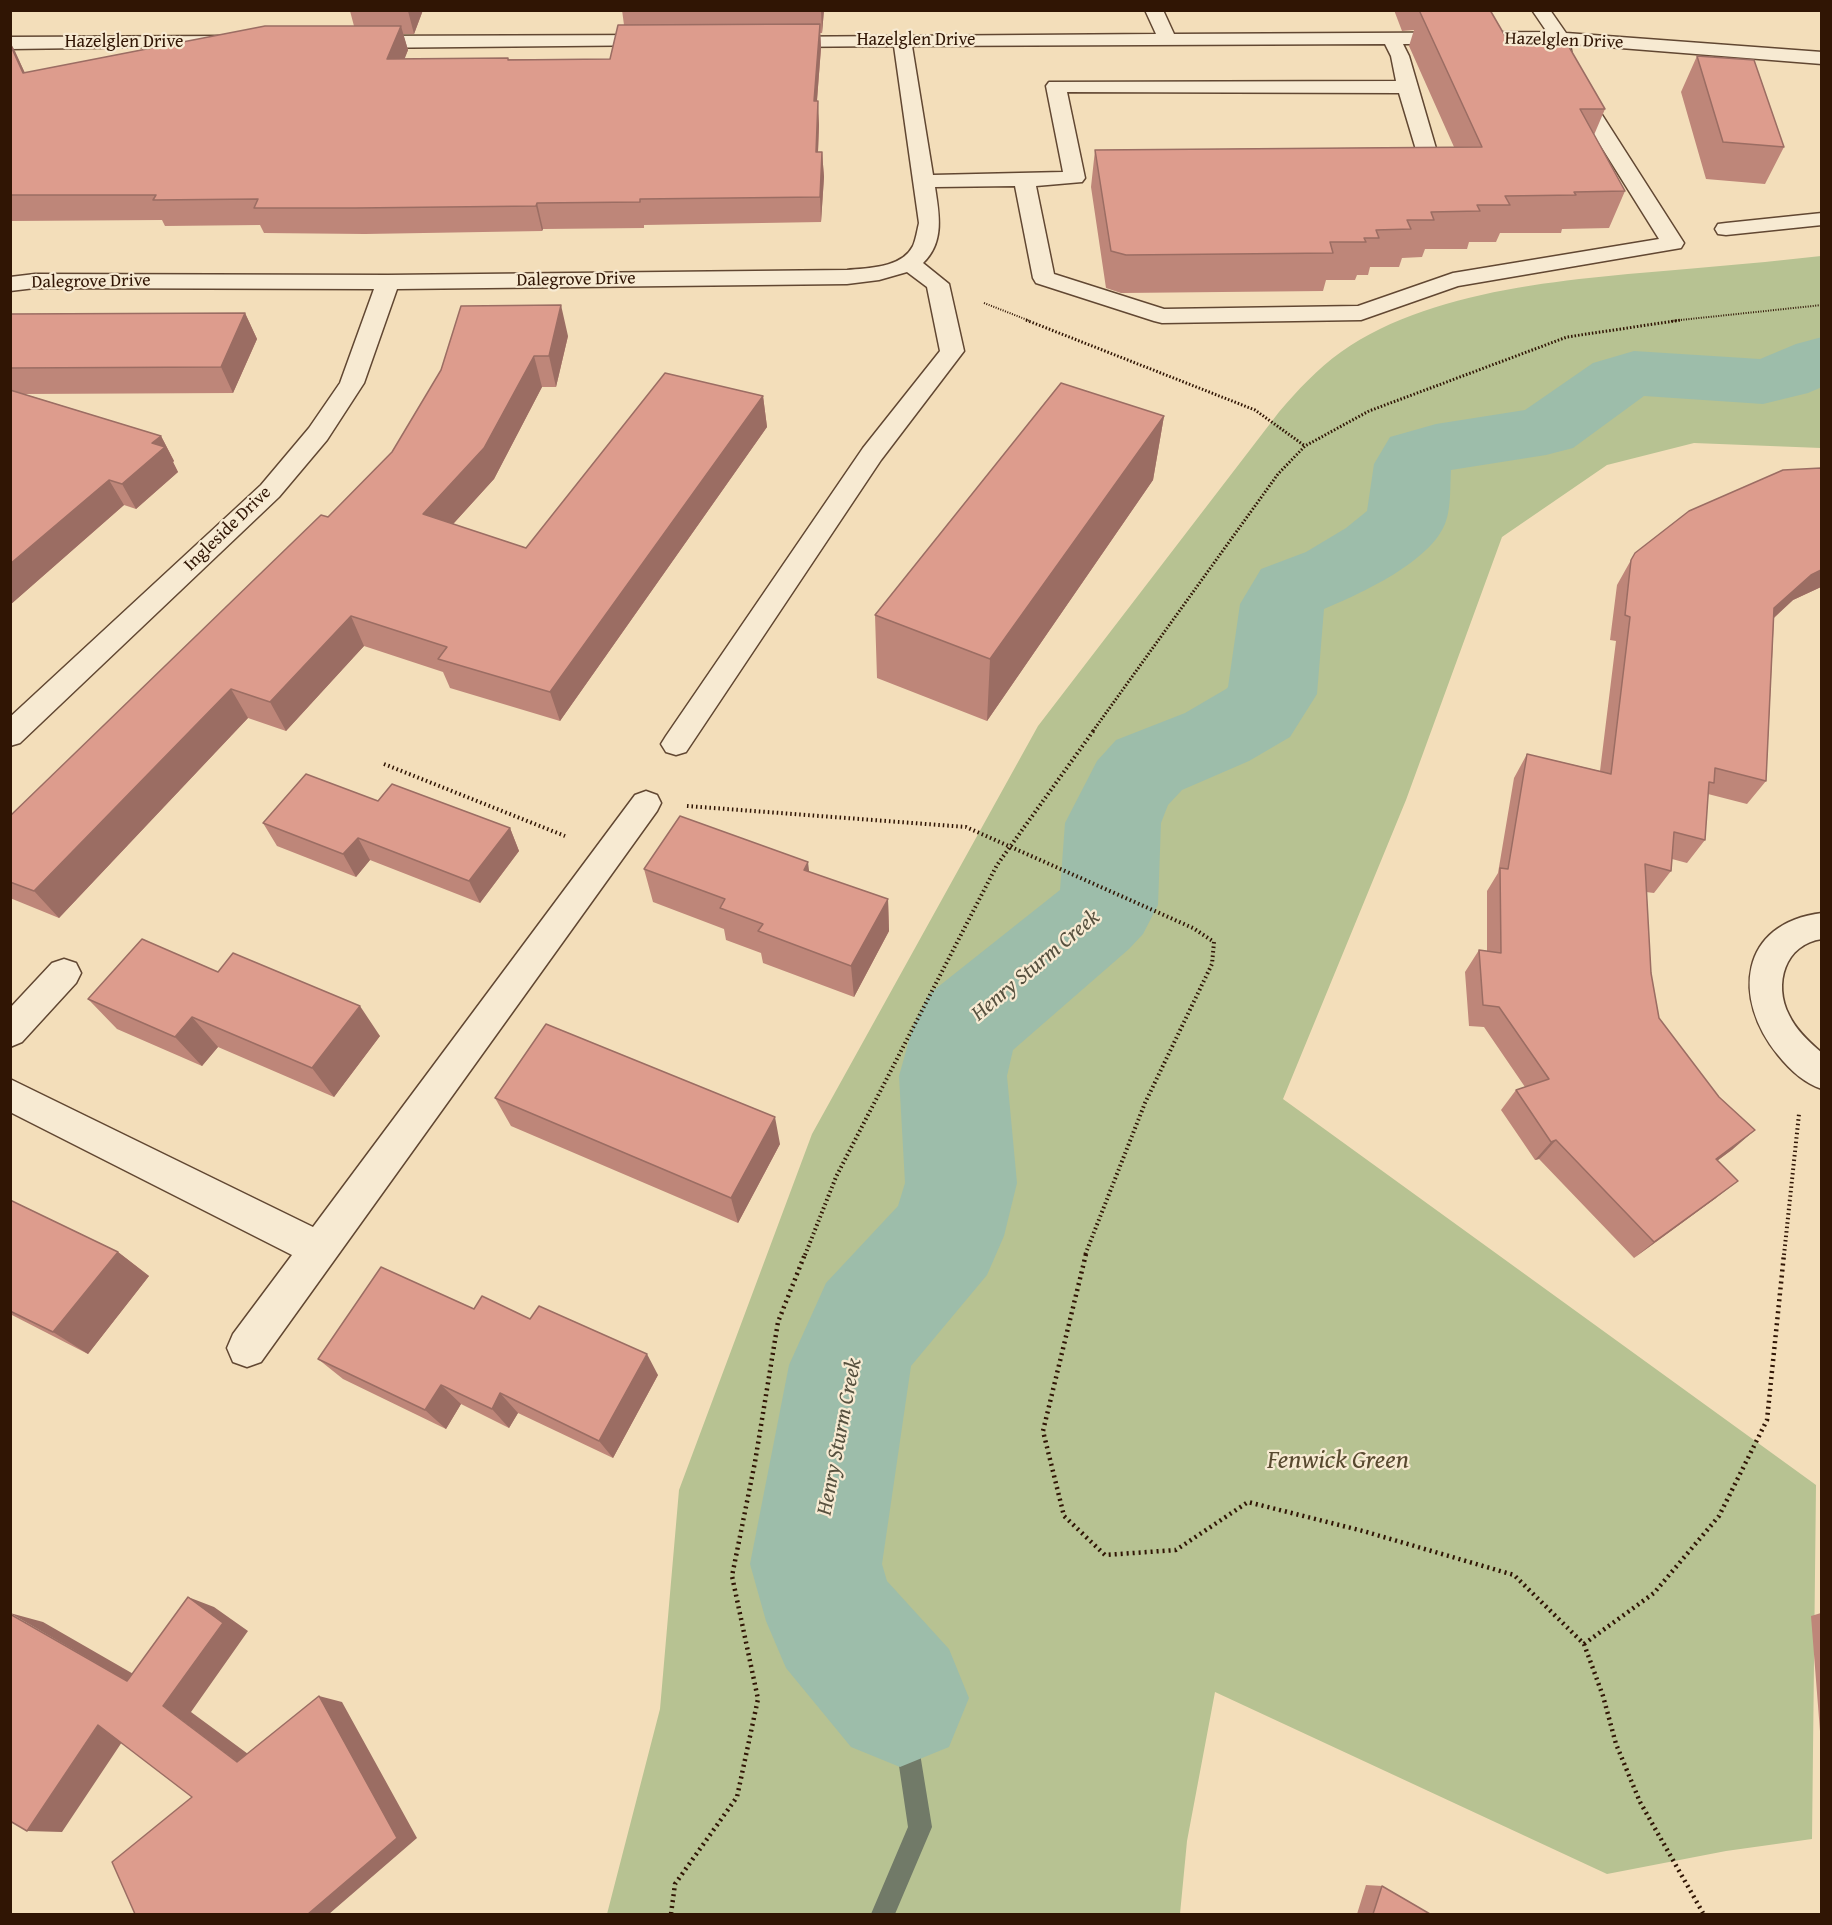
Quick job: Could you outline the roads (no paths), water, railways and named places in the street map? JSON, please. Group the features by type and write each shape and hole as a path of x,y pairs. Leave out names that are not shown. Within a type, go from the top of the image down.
{"street":[{"path":"1154,10 1167,39"},
{"path":"1024,180 1044,278 1162,316 1362,313 1453,280 1673,243 1564,71 1560,38 1541,10"},
{"path":"1391,38 1400,56 1432,169 1391,170"},
{"name":"Hazelglen Drive","path":"759,41 1560,38 1821,58"},
{"path":"676,744 872,454 952,351 938,284 909,263 924,249 930,223 902,40"},
{"path":"343,42 676,41"},
{"name":"Hazelglen Drive","path":"10,43 248,42"},
{"path":"1075,178 1056,86 1407,87"},
{"path":"923,181 1099,177"},
{"path":"1726,229 1821,219"},
{"name":"Dalegrove Drive","path":"10,284 35,281 388,282 847,277 883,273 909,263"},
{"name":"Ingleside Drive","path":"10,735 270,491 318,434 352,383 388,282"},
{"path":"247,1348 646,803"},
{"path":"1813,1068 1774,1023 1765,993 1767,967 1780,943 1798,931 1821,926"},
{"path":"10,1032 64,973"},
{"path":"10,1094 320,1249"}],"waterway":[{"name":"Henry Sturm Creek","path":"900,1698 833,1621 816,1564 850,1365 868,1325 946,1236 961,1183 953,1076 966,1026 1094,920 1108,905 1113,823 1130,786 1149,765 1217,737 1258,713 1272,694 1282,604 1291,590 1335,572 1375,548 1406,521 1413,464 1417,454 1436,448 1546,431 1619,379 1634,373 1763,382 1782,377 1822,359"},
{"name":"Henry Sturm Creek","path":"883,1914 920,1827 900,1698"}],"park label":[{"name":"Fenwick Green","path":"1338,1461"}]}
